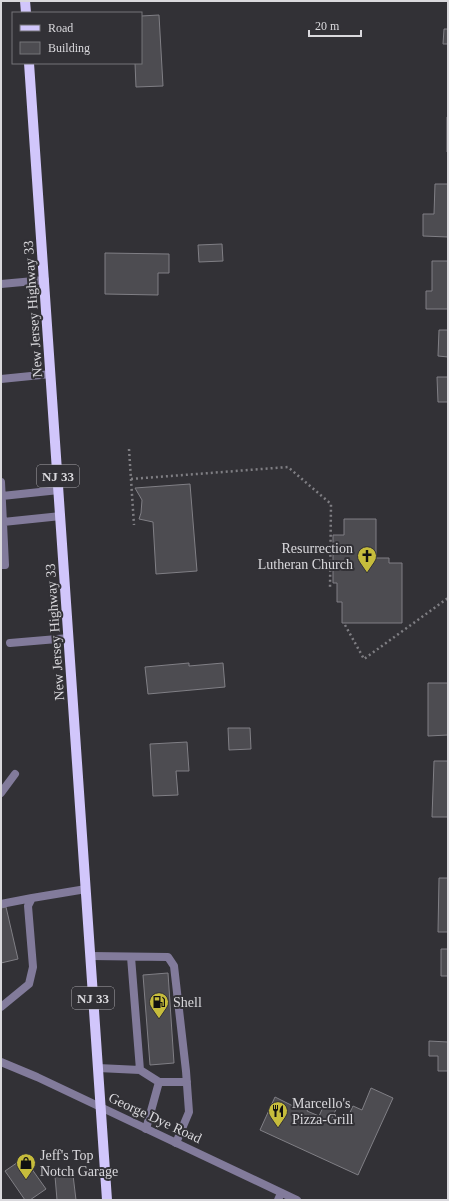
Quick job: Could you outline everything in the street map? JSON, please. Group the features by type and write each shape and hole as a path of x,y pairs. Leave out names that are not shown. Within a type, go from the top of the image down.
{"main road":[{"path":"25,1 26,12"},
{"name":"New Jersey Highway 33","path":"30,64 107,1200"}],"street":[{"path":"1,284 45,280"},
{"path":"1,379 52,374"},
{"path":"1,482 5,565 1,565"},
{"path":"2,496 59,490"},
{"path":"3,522 61,516"},
{"path":"10,643 69,638"},
{"path":"1,793 15,774"},
{"path":"1,904 86,889"},
{"path":"1,1008 29,984 33,967 28,906 32,898"},
{"path":"91,956 168,957 174,966 189,1112 176,1143"},
{"path":"132,957 140,1070"},
{"name":"George Dye Road","path":"1,1062 176,1143 279,1196 297,1200"},
{"path":"98,1068 140,1070 159,1082 187,1082"},
{"path":"146,1129 159,1082"}],"path":[{"path":"129,449 134,525"},
{"path":"131,479 288,467 331,504 330,589"},
{"path":"345,625 364,659 448,598"}],"building":[{"path":"159,15 163,86 136,87 135,64 142,64 142,16"},
{"path":"444,29 448,29 448,44 443,44"},
{"path":"448,117 448,152 447,152"},
{"path":"435,184 448,184 448,237 423,236 423,214 434,214"},
{"path":"222,244 223,261 199,262 198,245"},
{"path":"105,253 169,254 169,273 158,273 158,295 105,294"},
{"path":"432,261 448,261 448,309 426,309 426,291 432,291"},
{"path":"439,330 448,330 448,357 438,356"},
{"path":"437,377 448,377 448,402 438,402"},
{"path":"190,484 197,571 156,574 153,522 139,519 142,500 135,488"},
{"name":"Resurrection Lutheran Church","path":"344,519 376,519 376,558 389,558 389,563 402,563 402,623 342,623 342,602 337,602 337,583 333,583 333,535 344,535"},
{"path":"189,663 189,666 223,663 225,687 148,694 145,667"},
{"path":"428,683 448,683 448,735 428,736"},
{"path":"228,728 250,728 251,749 229,750"},
{"path":"187,742 189,771 176,771 178,795 153,796 150,744"},
{"path":"434,761 448,761 448,817 432,817"},
{"path":"439,878 448,878 448,932 438,932"},
{"path":"6,907 18,959 1,963 1,908"},
{"path":"441,949 448,949 448,976 441,976"},
{"name":"Shell","path":"168,973 174,1063 150,1065 143,975"},
{"path":"429,1041 448,1042 448,1071 438,1071 438,1056 429,1056"},
{"path":"371,1088 393,1098 358,1175 260,1130 275,1097 297,1108 301,1099 311,1103 307,1111 319,1116 326,1101 338,1106 332,1117 345,1123 353,1106 362,1110"},
{"name":"Jeff's Top Notch Garage","path":"24,1158 46,1189 30,1200 25,1200 5,1171"},
{"path":"73,1175 76,1200 57,1200 55,1176"}],"place":[{"name":"Resurrection Lutheran Church","path":"367,573"},
{"name":"Shell","path":"159,1019"},
{"name":"Marcello's Pizza-Grill","path":"278,1128"},
{"name":"Jeff's Top Notch Garage","path":"26,1180"}]}
